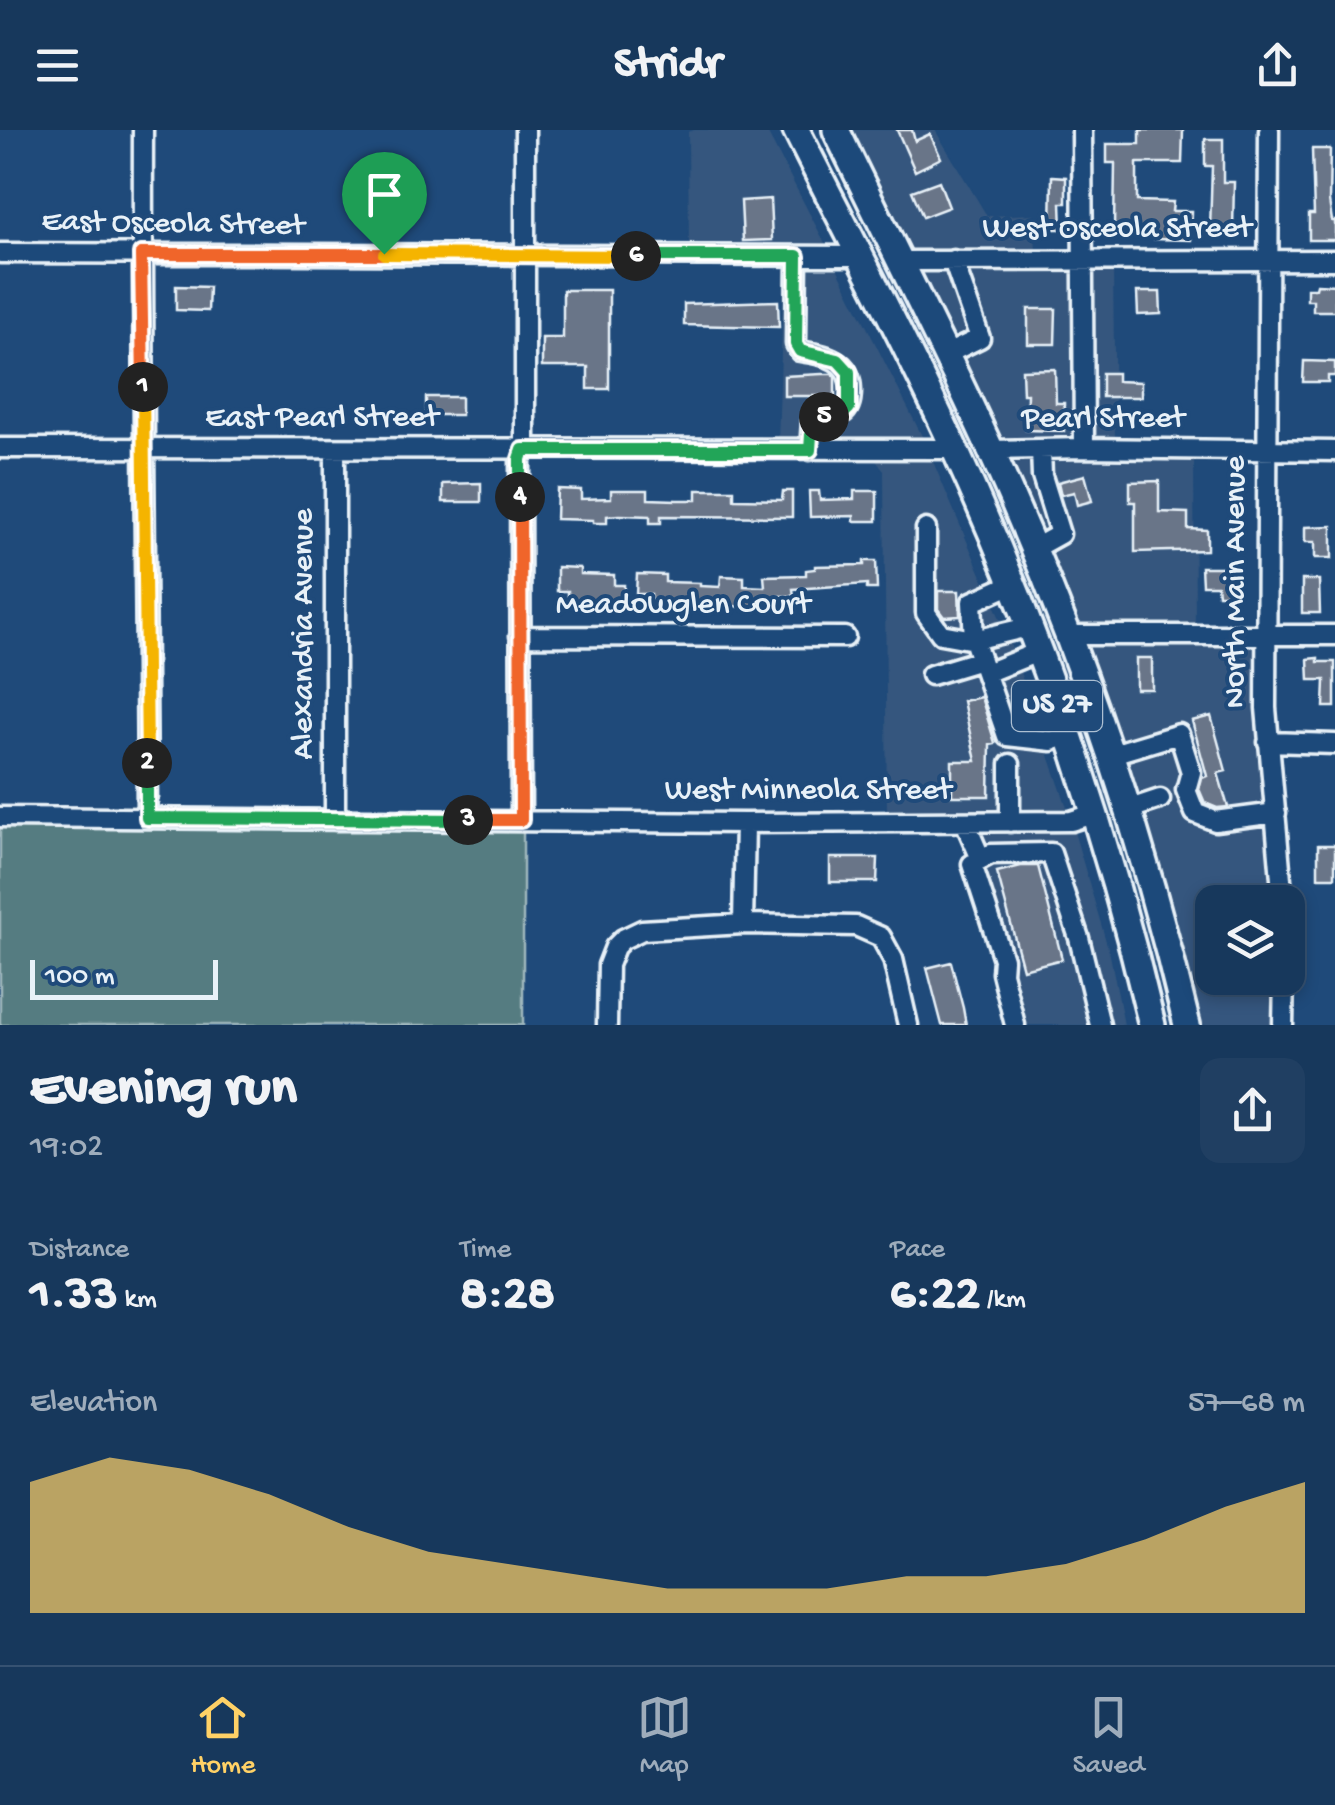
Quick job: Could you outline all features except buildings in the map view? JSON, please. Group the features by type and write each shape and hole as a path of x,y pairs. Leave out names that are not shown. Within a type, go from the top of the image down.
{"highway":[{"name":"US 27","path":"796,130 955,449 1012,584 1094,814 1152,1025"},
{"name":"US 27","path":"836,130 991,450 1067,634 1127,810 1187,1025"},
{"path":"930,398 963,432 991,450"},
{"path":"955,449 983,470 1014,502"}],"street":[{"path":"143,130 147,818"},
{"path":"521,820 520,459 525,130"},
{"path":"1082,130 1084,448"},
{"name":"North Main Avenue","path":"1269,130 1266,635 1268,742 1282,885"},
{"name":"East Osceola Street","path":"0,253 525,255"},
{"path":"525,255 859,256"},
{"path":"797,256 796,344 800,351 838,360 849,372 851,390 849,408 840,416 812,420 810,450"},
{"path":"945,355 980,338 953,260"},
{"name":"West Osceola Street","path":"899,261 1335,260"},
{"name":"East Pearl Street","path":"0,448 955,449"},
{"name":"Alexandria Avenue","path":"335,449 335,820"},
{"path":"1033,548 1060,534 1042,476 1041,449"},
{"name":"Pearl Street","path":"991,450 1335,451"},
{"path":"926,529 926,613 941,634 974,640 1028,627"},
{"path":"1012,584 972,602 974,640 1007,736 1052,741 1067,735"},
{"path":"1067,634 1335,635"},
{"name":"Meadowglen Court","path":"520,636 845,637"},
{"path":"931,675 1038,652"},
{"path":"1109,755 1179,734 1191,772 1186,790 1195,813 1214,820 1276,814"},
{"path":"1268,742 1335,744"},
{"path":"1010,764 1010,822"},
{"path":"1127,810 1160,799"},
{"name":"West Minneola Street","path":"0,817 745,824 1071,821 1094,814"},
{"path":"964,822 981,859"},
{"path":"743,924 745,824"},
{"path":"1015,1025 1002,973 1003,959 972,864 991,854 1051,854 1079,938 1100,1025"},
{"path":"608,1025 608,966 612,952 623,939 642,930 743,924 856,926 881,937 892,959 908,1025"},
{"path":"1284,995 1284,1025"}],"shaded area":[{"path":"766,130 828,249 689,248 688,132"},
{"path":"848,130 935,130 987,216 1034,214 1036,252 908,254"},
{"path":"784,263 835,264 925,442 778,443"},
{"path":"1077,267 1078,441 997,443 915,268"},
{"path":"1090,267 1113,268 1115,441 1091,441"},
{"path":"873,457 931,457 1007,635 1069,813 887,815 884,471"},
{"path":"1003,457 1194,457 1195,629 1071,627"},
{"path":"1077,642 1260,642 1276,885 1195,885 1195,995 1277,995 1277,1025 1194,1025"},
{"path":"1073,828 1110,955 1124,1025 1005,1025 963,830"}],"green space":[{"path":"0,827 523,828 523,1025 0,1025"}],"route":[{"path":"141,254 384,254 797,256 796,344 800,351 838,360 849,372 849,408 840,416 812,420 810,450 523,450 521,820 147,818 141,254"}]}
